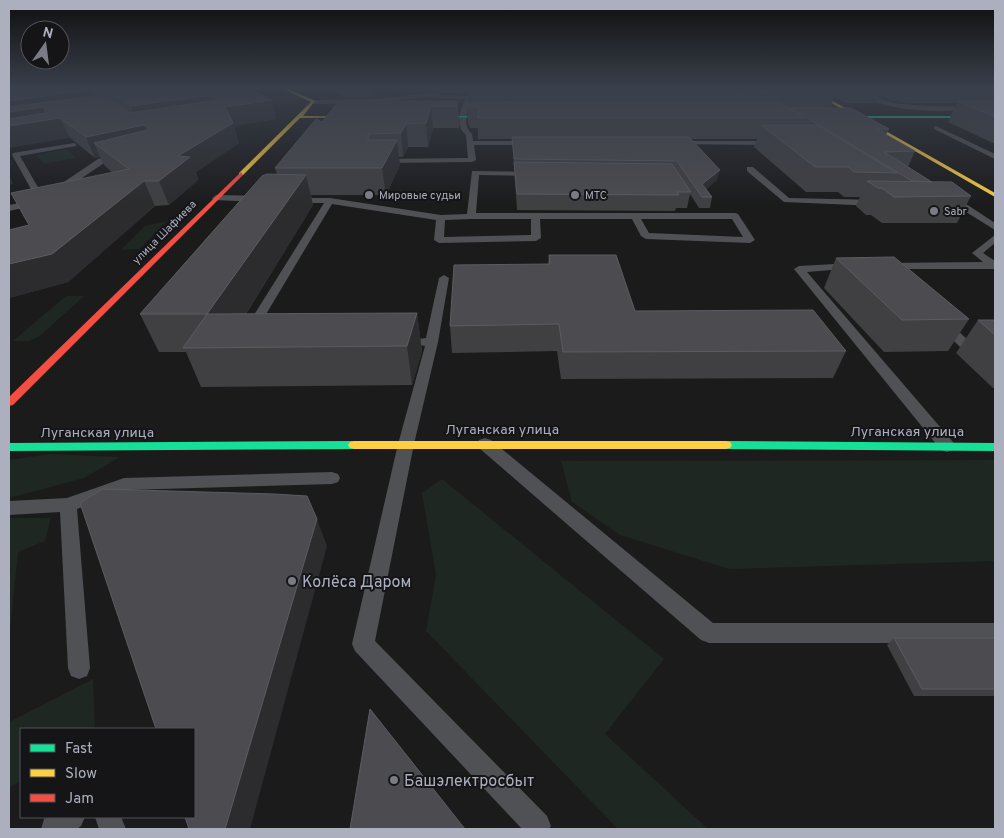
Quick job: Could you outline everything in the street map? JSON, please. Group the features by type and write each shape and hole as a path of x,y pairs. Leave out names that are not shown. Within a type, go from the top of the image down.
{"street":[{"name":"улица Шафиева","path":"9,403 288,127"},
{"path":"874,127 995,195"},
{"path":"897,127 943,152"},
{"name":"Луганская улица","path":"9,447 406,444 995,446"}],"lane":[{"path":"376,161 472,160 470,134 464,130 464,127"},
{"path":"936,128 995,157"},
{"path":"470,143 539,143"},
{"path":"666,143 783,143"},
{"path":"42,201 16,155 74,145"},
{"path":"42,201 101,161 127,155"},
{"path":"750,169 787,200 883,203"},
{"path":"471,216 475,174 544,174"},
{"path":"9,208 70,195"},
{"path":"216,198 330,201 441,218 471,216 636,217 695,211 736,216 750,240 646,236 636,217"},
{"path":"242,343 330,201"},
{"path":"941,204 960,204 995,227"},
{"path":"441,218 439,240 536,238 535,217"},
{"path":"994,266 977,253 995,238"},
{"path":"947,446 799,269 872,266 994,266"},
{"path":"872,266 895,279"},
{"path":"444,278 432,342 406,444 363,644 537,826"},
{"path":"930,312 965,344 995,344"},
{"path":"413,342 432,342"},
{"path":"485,444 710,633 995,633"},
{"path":"9,508 68,505 124,484 332,478"},
{"path":"68,505 79,668"},
{"path":"54,829 70,818"}],"shaded area":[{"path":"67,149 76,158 44,164 36,155"},
{"path":"167,221 139,249 121,250 145,226"},
{"path":"66,296 84,296 40,336 29,341 13,341"},
{"path":"50,454 120,457 84,478 9,498 9,460"},
{"path":"995,460 995,561 729,569 620,535 572,502 561,461"},
{"path":"442,479 664,659 605,734 708,829 618,829 426,631 436,575 422,493"},
{"path":"9,518 51,518 45,541 18,552 9,641"},
{"path":"93,679 95,728 20,728 20,782 9,788 9,722"}],"building":[{"path":"72,127 134,127 86,137"},
{"path":"148,127 226,127 178,156 190,157 159,181 144,181 52,254 9,264 9,230 29,225 11,193 129,169 94,143 149,128"},
{"path":"309,127 404,127 401,133 368,134 369,140 397,140 382,168 275,168"},
{"path":"764,127 821,127 897,173 854,172 848,167 815,167"},
{"path":"823,127 886,127 889,129 876,129 915,151 884,152 932,182 912,181"},
{"path":"512,137 689,137 720,170 702,184 712,197 702,197 677,161 514,159"},
{"path":"514,162 672,164 691,192 677,192 679,195 517,194"},
{"path":"267,174 306,175 207,314 140,314 262,176"},
{"path":"867,181 952,182 971,196 894,197 882,188 878,188"},
{"path":"549,255 616,255 635,311 813,310 846,351 563,352 559,324 450,326 454,265 550,264"},
{"path":"894,257 969,319 902,320 836,258"},
{"path":"417,313 407,346 183,348 207,314"},
{"path":"978,320 995,320 995,335"},
{"path":"102,489 307,496 317,519 225,829 189,829 185,818 195,818 195,728 156,728 80,503"},
{"path":"894,638 995,638 995,689 922,689"},
{"name":"Башэлектросбыт","path":"370,709 465,829 350,829"}],"traffic: fast":[{"path":"9,447 354,445"},
{"path":"726,445 995,447"}],"traffic: slow":[{"path":"241,174 289,127"},
{"path":"876,127 995,195"},
{"path":"354,445 726,445"}],"traffic: jam":[{"path":"9,403 241,174"}],"place":[{"name":"Мировые судьи","path":"369,195"},
{"name":"МТС","path":"575,195"},
{"name":"Sabr","path":"934,211"},
{"name":"Колёса Даром","path":"292,581"},
{"name":"Башэлектросбыт","path":"394,780"}]}
